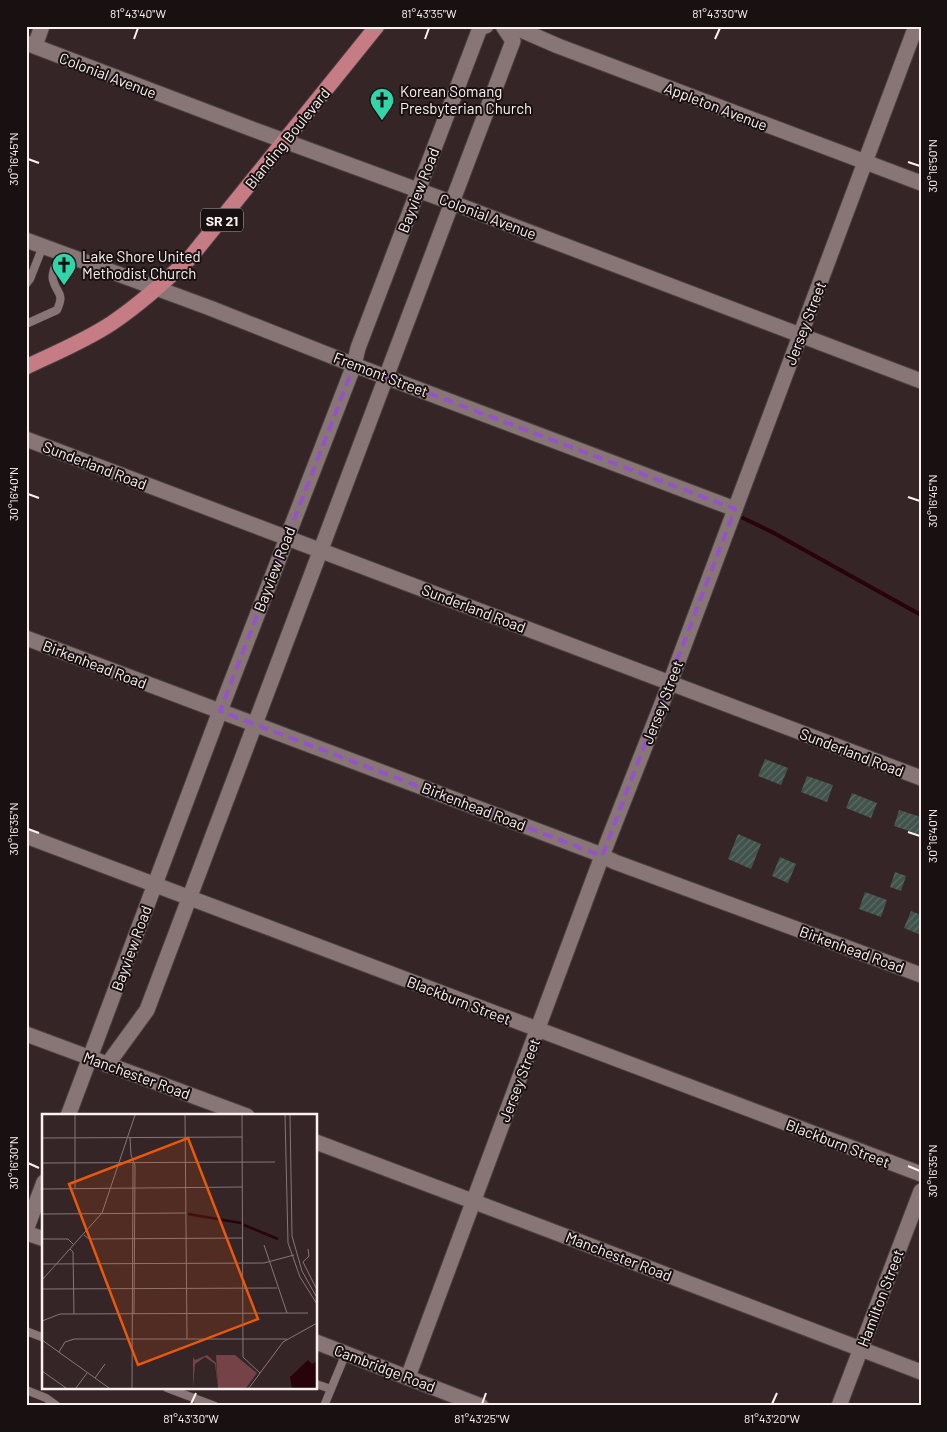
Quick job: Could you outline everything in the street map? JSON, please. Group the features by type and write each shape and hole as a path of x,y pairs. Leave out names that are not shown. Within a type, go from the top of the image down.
{"main road":[{"name":"Blanding Boulevard","path":"26,367 74,345 110,324 156,289 189,259 377,26"}],"street":[{"path":"30,45 42,26"},
{"name":"Bayview Road","path":"69,1114 286,537 354,365 358,348 480,28 486,26"},
{"path":"107,1065 147,1010 513,41 504,26"},
{"name":"Appleton Avenue","path":"512,26 558,46 921,182"},
{"name":"Jersey Street","path":"408,1377 602,856 670,683 916,26"},
{"name":"Colonial Avenue","path":"30,45 252,130 419,190 921,381"},
{"name":"Fremont Street","path":"26,240 210,308 354,365 734,509"},
{"name":"Sunderland Road","path":"26,439 921,778"},
{"name":"Birkenhead Road","path":"26,638 615,862 921,975"},
{"name":"Blackburn Street","path":"26,836 154,886 921,1174"},
{"name":"Manchester Road","path":"26,1034 242,1114"},
{"name":"Manchester Road","path":"318,1143 921,1372"},
{"path":"42,1187 26,1231 42,1238"},
{"name":"Hamilton Street","path":"840,1406 921,1191"},
{"name":"Cambridge Road","path":"318,1343 481,1406"}],"lane":[{"path":"26,284 30,279 43,246"},
{"path":"26,324 57,310 60,294 52,275 61,253"},
{"path":"26,1331 42,1337"},
{"path":"324,1406 346,1353"},
{"path":"318,1385 331,1389"},
{"path":"26,1390 46,1398 57,1406"},
{"path":"172,1390 215,1406"},
{"path":"177,1392 182,1390"}],"highlighted area":[{"path":"354,365 735,509 602,856 220,711"}],"building":[{"path":"765,759 788,768 781,785 758,776"},
{"path":"807,776 833,785 827,802 801,792"},
{"path":"852,793 877,803 871,818 846,808"},
{"path":"899,810 921,817 921,835 894,826"},
{"path":"738,834 761,844 751,869 728,859"},
{"path":"780,857 796,864 788,883 772,876"},
{"path":"895,872 906,876 901,891 890,887"},
{"path":"865,892 887,900 881,917 859,909"},
{"path":"911,911 921,915 921,935 904,928"}],"waterway":[{"path":"743,518 772,532 921,615"}],"place":[{"name":"Korean Somang Presbyterian Church","path":"382,121"},
{"name":"Lake Shore United Methodist Church","path":"64,286"}]}
